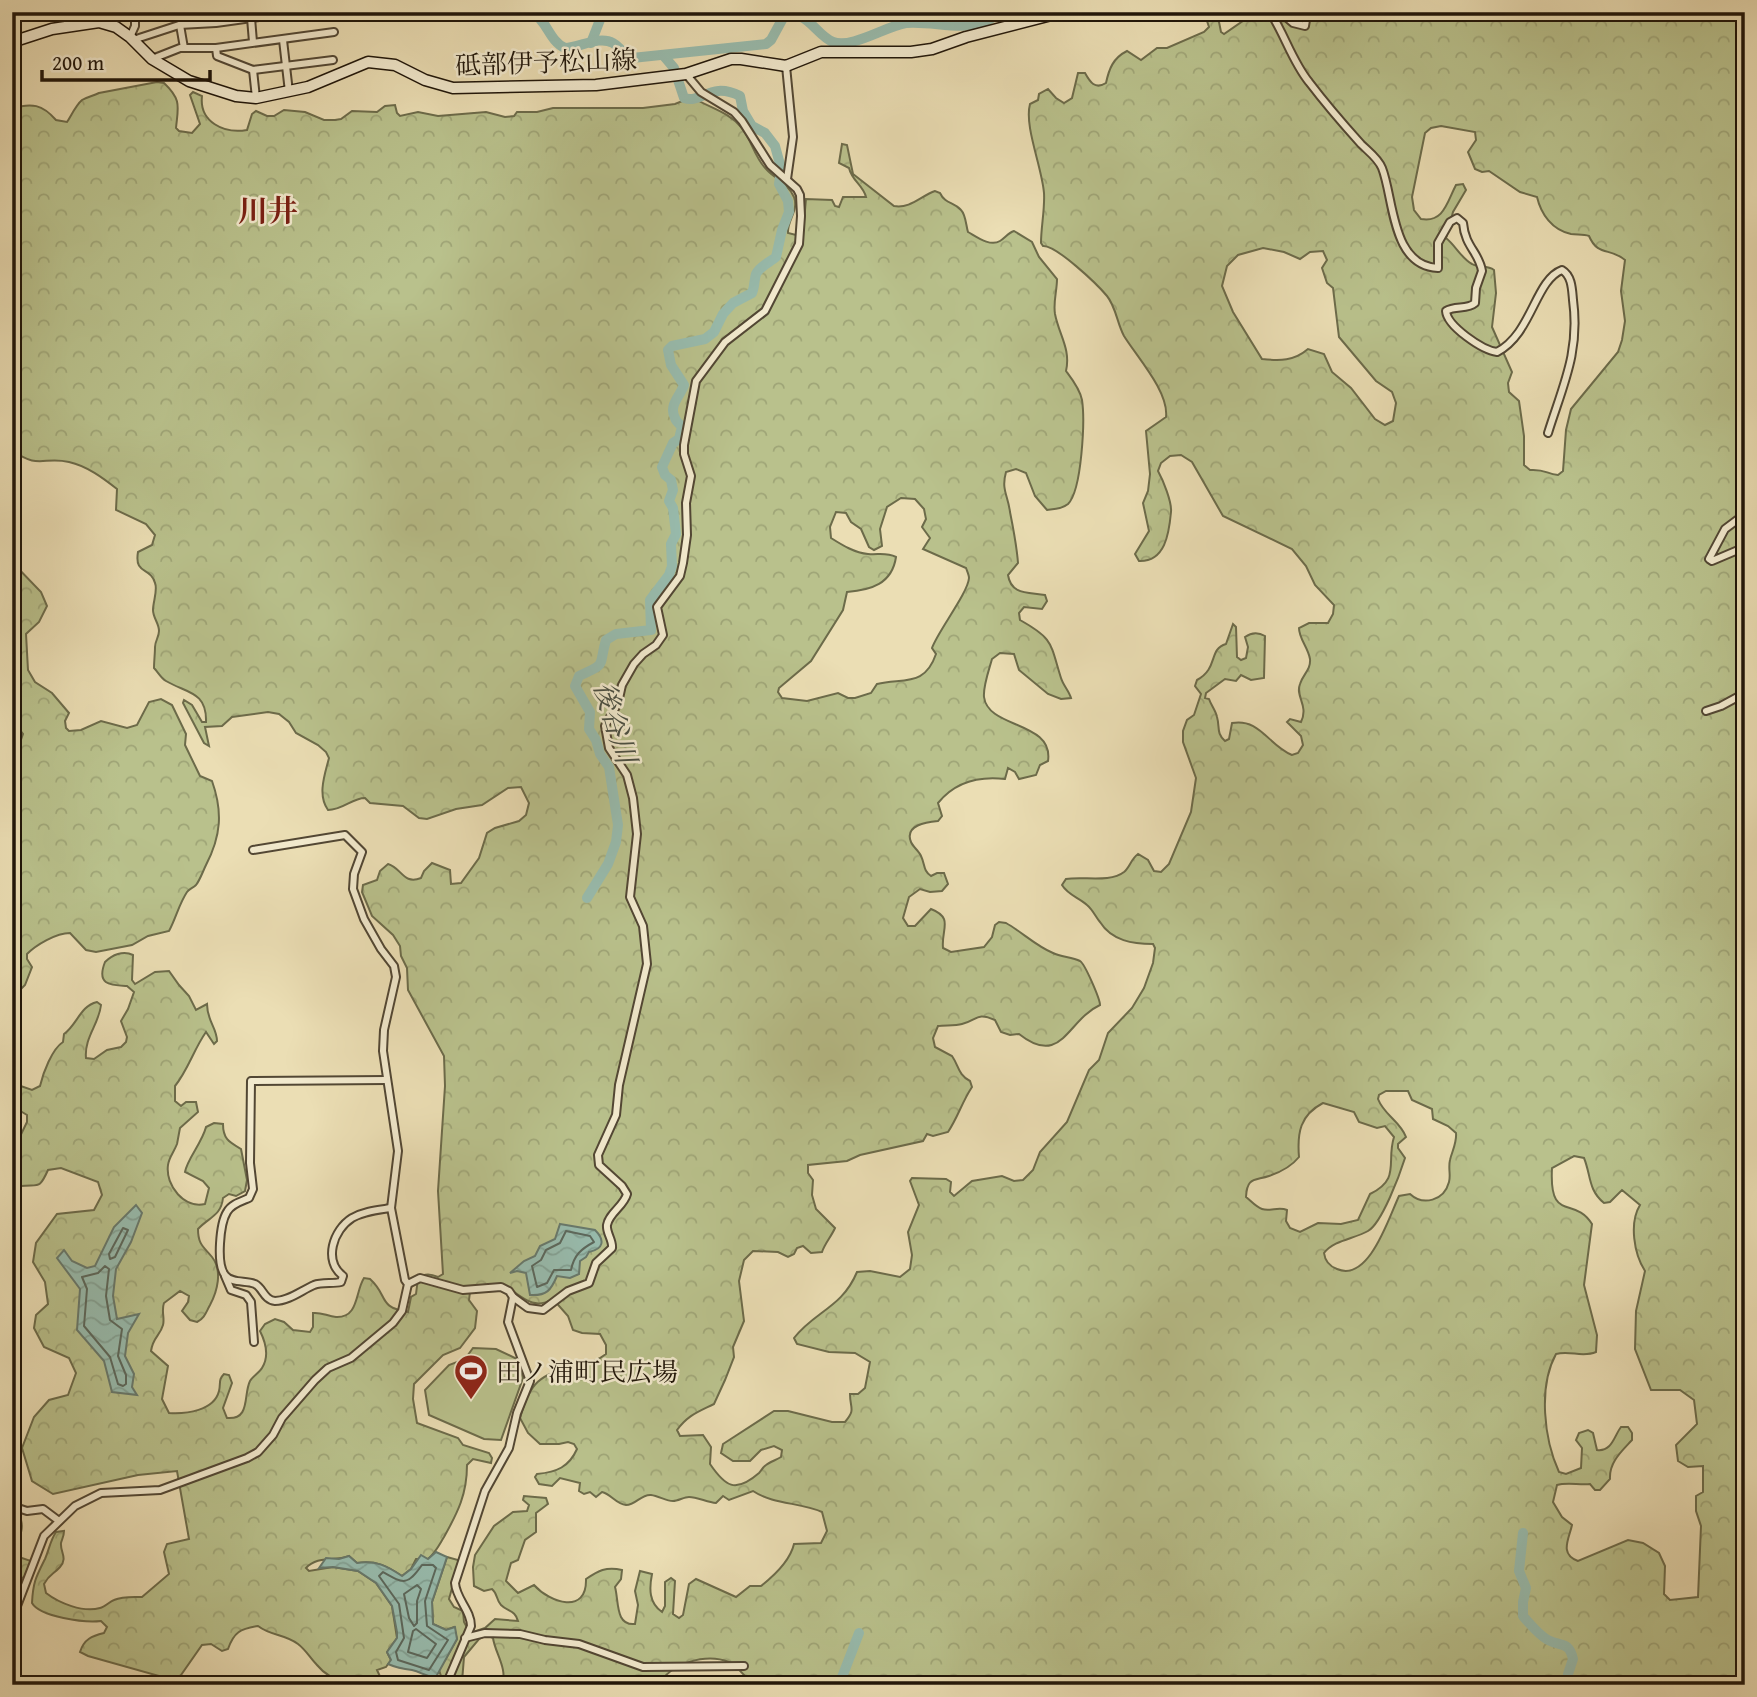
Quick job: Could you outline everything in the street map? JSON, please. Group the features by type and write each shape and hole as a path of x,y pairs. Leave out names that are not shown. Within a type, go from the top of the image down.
{"main road":[{"path":"786,66 821,52 911,52 932,49 966,37 1063,12"},
{"name":"砥部伊予松山線","path":"12,42 52,29 99,22 116,27 152,59 189,80 236,96 256,98 315,84 368,62 395,65 425,80 453,88 596,85 687,74 732,59 786,66"}],"street":[{"path":"135,12 132,39 180,25 295,12"},
{"path":"1270,12 1300,71 1380,163 1392,215 1400,237 1410,253 1424,264 1438,268 1437,251 1441,237 1454,218 1463,223 1464,236 1482,271 1473,305 1451,307 1446,311 1449,321 1480,345 1497,352 1507,346 1522,328 1552,275 1562,270 1569,275 1575,309 1575,340 1566,385 1548,433"},
{"path":"1280,12 1293,23 1306,26 1302,12"},
{"path":"251,18 253,42"},
{"path":"180,25 184,48"},
{"path":"152,59 184,48 216,48 334,32"},
{"path":"283,40 289,92"},
{"path":"216,48 217,55 253,70 333,60"},
{"path":"786,66 793,137 787,179"},
{"path":"253,70 256,98"},
{"path":"408,1283 420,1278 463,1290 501,1287 532,1310 543,1310 568,1291 589,1283 596,1263 612,1248 608,1220 625,1200 625,1190 599,1165 598,1154 616,1115 619,1085 646,973 648,954 643,926 630,897 637,834 633,798 627,775 609,748 605,726 618,703 622,685 634,663 656,645 663,635 657,607 682,570 687,535 686,503 691,476 684,445 696,381 725,342 765,311 799,244 800,195 787,179 770,166 734,112 701,92 687,74"},
{"path":"1745,514 1725,529 1709,559 1712,561 1722,558 1745,547"},
{"path":"1706,711 1745,693"},
{"path":"12,1619 44,1536 75,1506 101,1493 160,1490 258,1452 314,1380 328,1368 351,1358 393,1323 402,1311 408,1283 405,1280 391,1208 397,1151 383,1041 396,977 394,966 364,919 353,889 354,874 362,852 345,835 253,850"},
{"path":"254,1342 249,1298 231,1290 225,1276 220,1249 222,1225 232,1206 249,1198 253,1188 250,1163 251,1081 387,1080"},
{"path":"225,1276 256,1285 269,1300 275,1301 315,1285 341,1282 342,1276 332,1262 332,1251 338,1233 352,1219 365,1212 391,1208"},
{"path":"446,1685 471,1626 471,1619 455,1592 454,1583 485,1491 509,1448 517,1413 530,1381 508,1322 513,1297"},
{"path":"12,1506 27,1511 43,1509 59,1521"},
{"path":"466,1638 485,1633 520,1634 579,1644 643,1667 744,1666"}],"green space":[{"path":"1202,12 1217,12 1221,32 1224,34 1247,18 1249,12 1745,12 1745,1685 772,1685 750,1680 729,1662 710,1659 680,1666 664,1677 659,1685 602,1685 580,1680 567,1685 502,1685 502,1667 493,1638 487,1635 479,1639 464,1657 462,1682 455,1684 441,1676 439,1670 457,1639 454,1627 446,1630 433,1624 432,1602 447,1557 458,1560 459,1563 449,1599 454,1607 463,1611 464,1622 470,1633 485,1628 495,1619 518,1621 513,1613 499,1603 492,1589 484,1591 474,1586 473,1567 475,1555 494,1526 513,1512 527,1511 529,1505 523,1500 524,1496 546,1498 548,1504 536,1513 536,1532 525,1540 518,1560 511,1563 506,1581 518,1593 534,1585 549,1597 566,1602 581,1598 586,1579 594,1574 607,1569 622,1570 621,1579 615,1587 619,1612 629,1624 635,1624 638,1605 635,1591 640,1571 652,1574 651,1595 662,1612 665,1606 665,1582 671,1578 675,1581 673,1614 679,1618 683,1615 689,1584 696,1579 736,1597 750,1586 761,1586 772,1577 785,1562 794,1544 821,1543 827,1531 822,1512 770,1499 753,1491 729,1500 723,1496 716,1503 689,1497 670,1501 651,1495 626,1505 602,1492 596,1497 590,1492 584,1494 579,1491 580,1483 560,1478 552,1486 539,1484 535,1477 537,1474 562,1468 577,1449 574,1444 568,1442 540,1444 528,1433 520,1418 528,1396 544,1377 602,1357 606,1354 606,1345 600,1334 573,1330 568,1316 553,1299 533,1303 504,1285 470,1292 469,1300 477,1311 475,1328 460,1348 443,1355 414,1384 413,1399 417,1423 458,1438 463,1445 489,1453 492,1458 491,1463 473,1459 467,1465 461,1502 435,1551 428,1559 416,1559 411,1569 402,1576 381,1565 357,1563 349,1556 316,1561 306,1568 309,1571 333,1567 358,1571 376,1583 392,1606 397,1638 387,1652 391,1660 386,1667 377,1670 384,1685 339,1681 324,1672 298,1644 258,1626 238,1632 228,1649 222,1651 211,1644 202,1645 181,1675 173,1680 80,1652 86,1641 104,1633 107,1627 101,1621 74,1620 53,1615 32,1603 36,1580 56,1532 64,1531 61,1546 64,1558 60,1567 44,1584 46,1593 64,1603 86,1609 102,1607 121,1598 142,1597 169,1574 164,1552 167,1544 189,1539 177,1471 138,1475 53,1494 32,1481 22,1448 34,1417 49,1400 68,1395 76,1373 69,1358 44,1347 34,1328 36,1315 48,1304 45,1282 33,1262 36,1243 57,1214 94,1210 102,1195 98,1182 61,1168 48,1170 43,1181 35,1185 21,1186 19,1193 12,1196 12,1153 27,1122 27,1115 12,1106 12,1083 32,1090 40,1086 48,1062 63,1042 64,1034 91,1004 97,1002 101,1005 87,1044 86,1058 94,1059 126,1042 127,1037 121,1021 134,992 127,986 110,984 104,979 102,975 105,962 114,955 133,955 132,980 135,984 155,972 169,971 189,996 196,1010 207,1004 217,1041 214,1044 206,1032 175,1086 175,1101 181,1106 186,1102 196,1102 198,1112 180,1128 168,1173 178,1194 190,1203 205,1204 209,1188 203,1181 185,1172 206,1127 214,1123 223,1124 228,1140 241,1149 247,1180 245,1191 223,1198 217,1213 198,1229 200,1242 212,1257 218,1275 215,1294 205,1315 197,1322 190,1320 182,1311 189,1296 180,1291 164,1303 163,1325 151,1351 168,1366 162,1399 169,1413 191,1412 211,1403 216,1398 224,1374 229,1375 232,1383 223,1408 227,1418 235,1418 243,1411 250,1381 264,1364 265,1345 260,1331 265,1324 275,1319 284,1322 293,1330 310,1332 313,1327 313,1313 336,1317 353,1309 364,1278 370,1279 376,1285 387,1304 408,1312 411,1297 416,1294 418,1278 428,1274 438,1277 443,1274 438,1191 445,1086 444,1056 408,990 407,968 400,946 393,935 372,916 362,892 363,885 377,880 380,871 388,864 406,878 415,880 421,878 432,863 450,870 451,884 461,883 479,858 487,833 519,821 526,815 529,803 521,787 508,788 482,805 456,809 427,819 419,818 403,806 370,803 365,798 328,810 322,791 329,758 326,752 296,733 289,722 279,714 268,712 232,717 222,726 205,727 209,746 204,743 183,703 184,700 192,705 202,722 206,722 203,704 194,694 164,680 154,668 159,631 153,610 156,586 153,578 141,568 137,559 138,552 152,545 155,535 146,524 116,510 117,489 94,473 69,462 35,461 12,450 12,108 36,106 56,120 67,122 86,98 157,82 164,83 174,94 178,109 176,128 192,133 200,124 190,95 193,92 202,96 202,105 209,119 222,128 238,131 247,130 252,114 256,111 267,116 274,116 284,110 305,112 324,120 335,120 352,111 377,112 385,106 395,105 400,116 418,112 438,116 486,112 505,117 514,116 517,112 537,112 553,108 643,108 675,104 692,97 737,122 763,166 792,193 795,207 788,233 796,235 803,232 806,199 832,200 835,206 839,207 843,197 866,197 849,168 839,163 842,144 847,145 853,174 894,206 910,204 935,191 940,193 944,199 961,210 968,232 979,239 996,243 1014,231 1032,242 1039,257 1057,279 1055,310 1066,349 1066,371 1078,388 1082,400 1083,438 1077,485 1068,504 1047,510 1035,496 1026,473 1016,469 1006,472 1004,483 1018,563 1008,575 1010,581 1021,591 1045,595 1047,601 1042,609 1024,607 1019,613 1020,620 1039,632 1049,643 1071,698 1061,699 1048,694 1019,670 1014,654 1000,653 992,659 984,693 988,707 997,715 1041,739 1047,748 1048,761 1040,765 1036,775 1019,779 1015,772 1008,768 1005,779 977,780 960,785 938,803 942,816 938,821 914,828 910,836 911,842 920,854 927,872 931,876 944,873 948,884 942,891 920,889 909,897 903,918 908,926 915,926 931,909 938,912 945,925 943,948 951,952 984,947 992,937 995,925 999,922 1006,923 1047,950 1080,961 1092,982 1100,1005 1055,1044 1045,1046 1033,1043 1019,1034 1001,1032 995,1020 984,1017 959,1025 938,1026 933,1038 935,1047 952,1056 972,1087 948,1132 933,1136 927,1134 923,1141 860,1155 847,1161 808,1165 808,1173 813,1180 812,1195 816,1209 835,1228 822,1252 811,1253 803,1246 788,1257 778,1252 753,1251 744,1260 739,1281 744,1321 733,1347 734,1357 725,1380 714,1404 689,1417 677,1430 680,1436 703,1435 711,1447 710,1464 726,1482 737,1485 751,1480 766,1465 781,1457 782,1450 774,1446 761,1450 750,1461 733,1461 721,1453 723,1444 774,1411 788,1411 832,1422 845,1422 852,1409 850,1394 858,1394 865,1388 870,1362 855,1353 829,1352 797,1344 794,1338 844,1294 857,1272 870,1271 900,1277 910,1269 912,1255 908,1232 919,1205 910,1181 912,1178 946,1179 951,1182 950,1192 954,1196 972,1181 1002,1176 1014,1181 1023,1180 1033,1170 1040,1152 1067,1122 1089,1070 1099,1060 1108,1033 1132,1008 1144,988 1155,948 1153,944 1131,942 1111,933 1084,902 1062,885 1066,879 1118,875 1126,870 1138,854 1148,860 1154,871 1161,872 1169,864 1191,812 1196,778 1183,742 1187,720 1194,715 1201,694 1195,686 1197,680 1208,670 1217,650 1226,644 1233,624 1236,627 1237,657 1241,660 1246,658 1248,647 1245,637 1255,633 1265,636 1264,678 1251,680 1241,675 1236,681 1225,679 1206,693 1205,698 1209,699 1216,715 1220,735 1225,741 1229,739 1232,723 1242,723 1257,728 1292,755 1298,753 1303,745 1301,736 1287,722 1290,719 1301,722 1304,711 1299,689 1310,663 1299,628 1309,623 1328,623 1334,605 1315,585 1306,566 1292,549 1223,516 1192,462 1181,455 1170,456 1161,463 1158,471 1171,508 1164,545 1155,557 1139,561 1135,554 1149,531 1143,503 1150,474 1146,431 1166,417 1163,397 1124,336 1107,296 1066,258 1041,243 1044,193 1029,124 1030,104 1048,89 1064,103 1072,98 1078,73 1085,73 1096,85 1106,83 1112,64 1127,51 1141,60 1157,48 1167,48 1204,32 1209,27 1207,21 1200,16","holes":["1441,126 1475,132 1476,140 1468,152 1475,169 1489,171 1520,192 1537,197 1541,209 1558,229 1589,236 1596,247 1625,260 1621,291 1625,321 1622,340 1618,352 1571,409 1566,430 1563,471 1558,475 1530,470 1524,465 1524,436 1519,401 1509,392 1508,383 1512,372 1492,327 1496,293 1494,270 1468,262 1446,238 1453,212 1466,190 1463,184 1456,185 1444,210 1435,218 1421,219 1414,210 1412,197 1425,133 1431,128","1263,248 1284,252 1300,259 1310,252 1323,251 1327,260 1322,268 1327,283 1333,288 1339,337 1376,381 1392,392 1396,403 1393,421 1385,425 1375,419 1351,388 1332,372 1324,354 1308,349 1286,359 1262,359 1233,312 1222,286 1227,266 1238,255","901,498 915,499 924,509 926,519 922,527 930,538 923,549 966,568 969,577 967,585 935,641 932,648 936,654 931,664 920,676 877,684 871,693 855,698 838,693 807,701 782,698 778,692 779,688 811,661 843,610 847,592 879,584 894,566 896,557 858,552 831,538 830,527 836,512 846,513 851,522 861,529 869,547 874,550 882,546 880,529 887,507","1386,1091 1408,1091 1412,1100 1432,1109 1433,1119 1456,1133 1449,1163 1449,1182 1443,1194 1432,1200 1421,1200 1410,1194 1399,1196 1368,1258 1348,1271 1337,1269 1328,1263 1324,1253 1333,1245 1362,1234 1373,1226 1390,1198 1405,1158 1398,1144 1406,1137 1378,1099 1379,1095","1323,1103 1354,1112 1359,1122 1377,1128 1385,1126 1394,1137 1391,1169 1386,1182 1370,1194 1358,1220 1341,1224 1318,1223 1300,1232 1290,1228 1286,1221 1287,1210 1265,1210 1246,1197 1252,1181 1282,1171 1299,1157 1302,1126 1315,1108","1574,1156 1584,1158 1592,1188 1604,1203 1610,1202 1622,1190 1640,1205 1634,1238 1645,1271 1636,1311 1635,1349 1651,1390 1680,1390 1694,1400 1697,1424 1676,1445 1678,1461 1688,1467 1703,1466 1703,1492 1696,1496 1696,1511 1701,1526 1698,1597 1670,1600 1664,1594 1665,1566 1659,1553 1643,1543 1628,1540 1578,1561 1572,1558 1567,1550 1572,1525 1562,1517 1553,1502 1557,1485 1590,1484 1595,1490 1600,1490 1610,1479 1617,1457 1632,1440 1632,1433 1628,1427 1621,1427 1609,1446 1602,1450 1597,1450 1593,1433 1588,1430 1579,1433 1576,1440 1582,1448 1581,1468 1566,1474 1559,1472 1550,1444 1545,1413 1550,1367 1556,1354 1596,1352 1597,1335 1584,1285 1592,1224 1578,1211 1559,1203 1554,1196 1552,1168"]},
{"path":"12,562 41,592 47,606 39,622 26,634 28,670 35,682 52,693 69,713 65,721 66,728 69,731 81,730 101,721 127,728 137,725 149,702 161,699 172,705 186,734 185,745 200,776 212,781 219,814 211,854 197,883 184,897 169,931 148,936 132,945 96,952 86,950 70,933 53,937 27,954 32,967 25,985 19,991 12,990 12,765 23,734 12,720"},
{"name":"田ノ浦町民広場","path":"473,1348 496,1349 517,1359 523,1378 501,1440 484,1439 429,1415 425,1390 449,1365 465,1359"},
{"path":"12,1515 21,1520 22,1526 13,1555 31,1561 24,1578 19,1577 12,1590"}],"water":[{"path":"136,1205 142,1213 131,1242 116,1269 113,1296 117,1319 139,1314 128,1333 125,1356 134,1374 132,1387 137,1395 112,1392 104,1361 77,1330 80,1289 57,1258 64,1250 72,1261 87,1268 95,1266 114,1227"},
{"path":"560,1224 595,1230 601,1244 580,1261 579,1274 570,1278 557,1276 548,1291 530,1295 526,1273 510,1273 535,1256 540,1246 555,1239"},
{"path":"436,1552 447,1557 432,1602 433,1624 446,1630 455,1627 457,1639 436,1677 388,1664 391,1660 387,1652 397,1638 397,1632 392,1606 376,1583 358,1571 319,1568 326,1558 339,1559 349,1556 357,1563 381,1565 402,1576 421,1555 428,1559"}],"waterway":[{"path":"532,12 555,41 565,48 602,40 615,45 632,58 766,44 783,18 791,15 804,18 827,38 841,43 859,40 906,23 955,26 979,24 1000,12"},
{"path":"591,43 603,12"},
{"name":"後谷川","path":"587,898 608,864 616,842 618,825 609,767 589,729 590,712 575,686 579,676 598,666 606,640 616,634 651,630 650,600 669,575 672,566 671,544 676,534 673,508 669,501 673,490 671,480 662,467 673,443 679,439 682,427 673,409 684,385 671,365 668,350 672,346 705,339 714,332 723,314 733,303 752,293 757,271 776,257 789,212 788,201 779,184 781,168 775,146 765,133 752,126 743,111 740,96 721,91 696,98 684,98 674,68 663,55"},
{"path":"1523,1533 1519,1571 1526,1588 1523,1616 1545,1638 1569,1649 1573,1659 1568,1674 1570,1685"},
{"path":"839,1685 859,1633"}],"place":[{"name":"田ノ浦町民広場","path":"471,1401"}],"district":[{"name":"川井","path":"268,210"}]}
